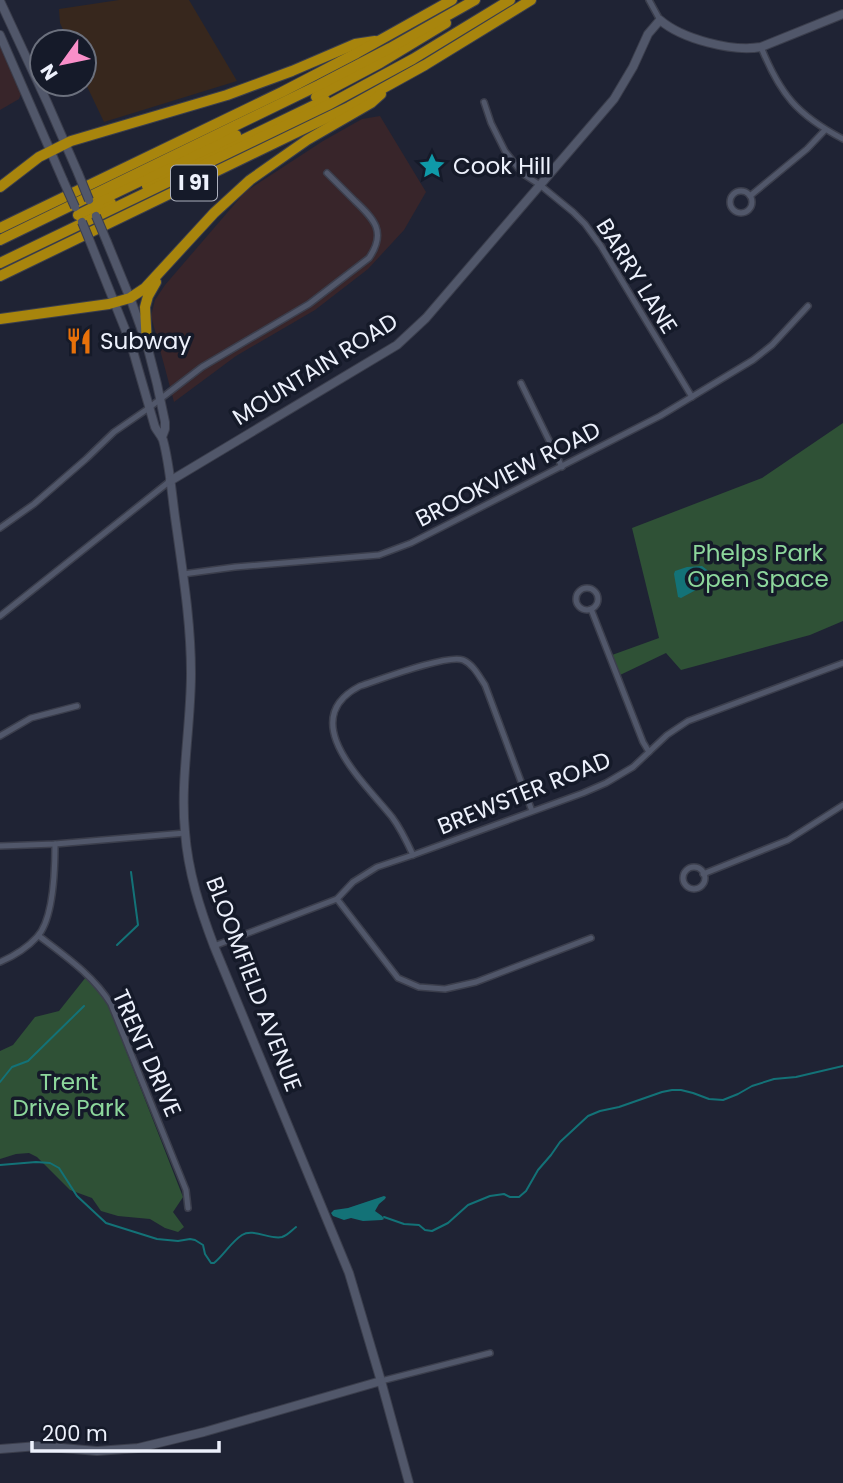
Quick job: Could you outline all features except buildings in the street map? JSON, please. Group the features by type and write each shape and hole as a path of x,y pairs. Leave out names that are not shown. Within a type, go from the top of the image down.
{"highway":[{"name":"I 91","path":"0,228 282,92 452,0"},
{"path":"0,240 319,85 475,0"},
{"path":"78,215 101,200 351,79 482,0"},
{"name":"I 91","path":"0,276 297,134 387,87 531,0"},
{"path":"92,208 103,207 358,84 509,1"},
{"path":"0,263 320,110 413,59 509,1"},
{"path":"0,187 33,161 65,143 241,90 355,44 379,41"},
{"path":"0,320 115,303 130,298 159,274 241,186 298,146 371,103 387,87"},
{"path":"147,345 145,307 159,274"}],"main road":[{"name":"BLOOMFIELD AVENUE","path":"0,1 28,60"},
{"path":"660,20 685,35 747,50 761,47 843,14"},
{"name":"MOUNTAIN ROAD","path":"170,481 397,345 426,318 614,99 648,34 660,20"},
{"path":"1,36 15,32"},
{"name":"BLOOMFIELD AVENUE","path":"1,36 115,303 133,350 155,427 162,437 188,610 191,674 185,832 192,881 214,946 349,1273 409,1483"},
{"name":"BLOOMFIELD AVENUE","path":"46,98 130,298 147,345 165,426 162,437"},
{"path":"133,350 147,345"},
{"path":"0,1449 38,1446 97,1451 138,1448 204,1432 381,1381"}],"street":[{"path":"649,0 660,20"},
{"path":"761,47 772,74 790,100 813,122 843,139"},
{"name":"BARRY LANE","path":"484,102 505,151 523,174 540,185 585,224 601,246 692,397"},
{"path":"750,196 807,149 825,130"},
{"path":"0,528 33,504 114,432 213,360 309,304 369,258 378,241 374,220 327,173"},
{"path":"737,192 750,196 751,206 747,211 736,212 732,207 732,197 737,192"},
{"name":"BROOKVIEW ROAD","path":"183,574 379,555 411,543 562,467 692,397 753,360 772,345 808,306"},
{"path":"521,383 562,467"},
{"name":"MOUNTAIN ROAD","path":"0,616 170,481"},
{"path":"583,589 593,590 597,595 597,605 591,609 584,610 577,603 577,597 583,589"},
{"path":"591,609 649,752"},
{"path":"413,855 399,827 342,756 334,735 332,717 338,702 347,692 360,685 445,660 462,660 475,670 485,685 532,811"},
{"name":"BREWSTER ROAD","path":"214,946 337,899 353,881 377,867 606,783 632,767 667,735 688,721 843,663"},
{"path":"0,736 31,718 77,706"},
{"path":"703,874 788,840 843,805"},
{"path":"0,846 55,844 185,832"},
{"path":"0,962 15,955 40,936 54,887 55,844"},
{"path":"691,868 697,868 703,874 704,883 699,888 688,887 684,882 685,872 691,868"},
{"path":"337,899 398,978 419,988 445,989 475,982 592,938"},
{"name":"TRENT DRIVE","path":"40,936 90,976 111,1004 186,1190 188,1208"},
{"path":"381,1381 489,1353"}],"shaded area":[{"path":"119,0 189,0 237,81 104,122 93,98 98,98 98,28 62,28 59,9"},
{"path":"0,46 21,94 19,99 0,110"},
{"path":"380,116 426,192 404,230 368,269 315,310 236,356 174,402 151,316 155,300 165,285 245,192 362,119"},
{"path":"702,566 715,576 694,591 678,597 675,571"},
{"path":"384,1196 385,1199 375,1211 382,1216 382,1220 344,1220 331,1213 334,1210"}],"green space":[{"name":"Phelps Park Open Space","path":"843,423 843,621 810,635 681,670 666,653 620,675 612,655 659,638 632,528 762,478"},
{"name":"Trent Drive Park","path":"86,977 107,1002 183,1197 173,1212 184,1227 178,1232 150,1219 118,1216 101,1211 92,1198 70,1190 37,1157 29,1153 0,1159 0,1051 13,1045 35,1017 59,1011"}],"waterway":[{"path":"117,945 138,925 131,872"},
{"path":"0,1082 12,1067 28,1061 84,1006"},
{"path":"384,1217 404,1224 419,1225 432,1231 448,1223 468,1205 490,1196 504,1194 519,1197 560,1142 588,1116 600,1111 672,1090 723,1100 774,1079 796,1077 843,1066"},
{"path":"0,1165 50,1163 59,1168 77,1196 106,1223 157,1239 195,1240 203,1245 211,1263 218,1260 234,1241 246,1233 282,1237 296,1227"}],"place":[{"name":"Cook Hill","path":"432,166"},
{"name":"Subway","path":"79,341"}]}
